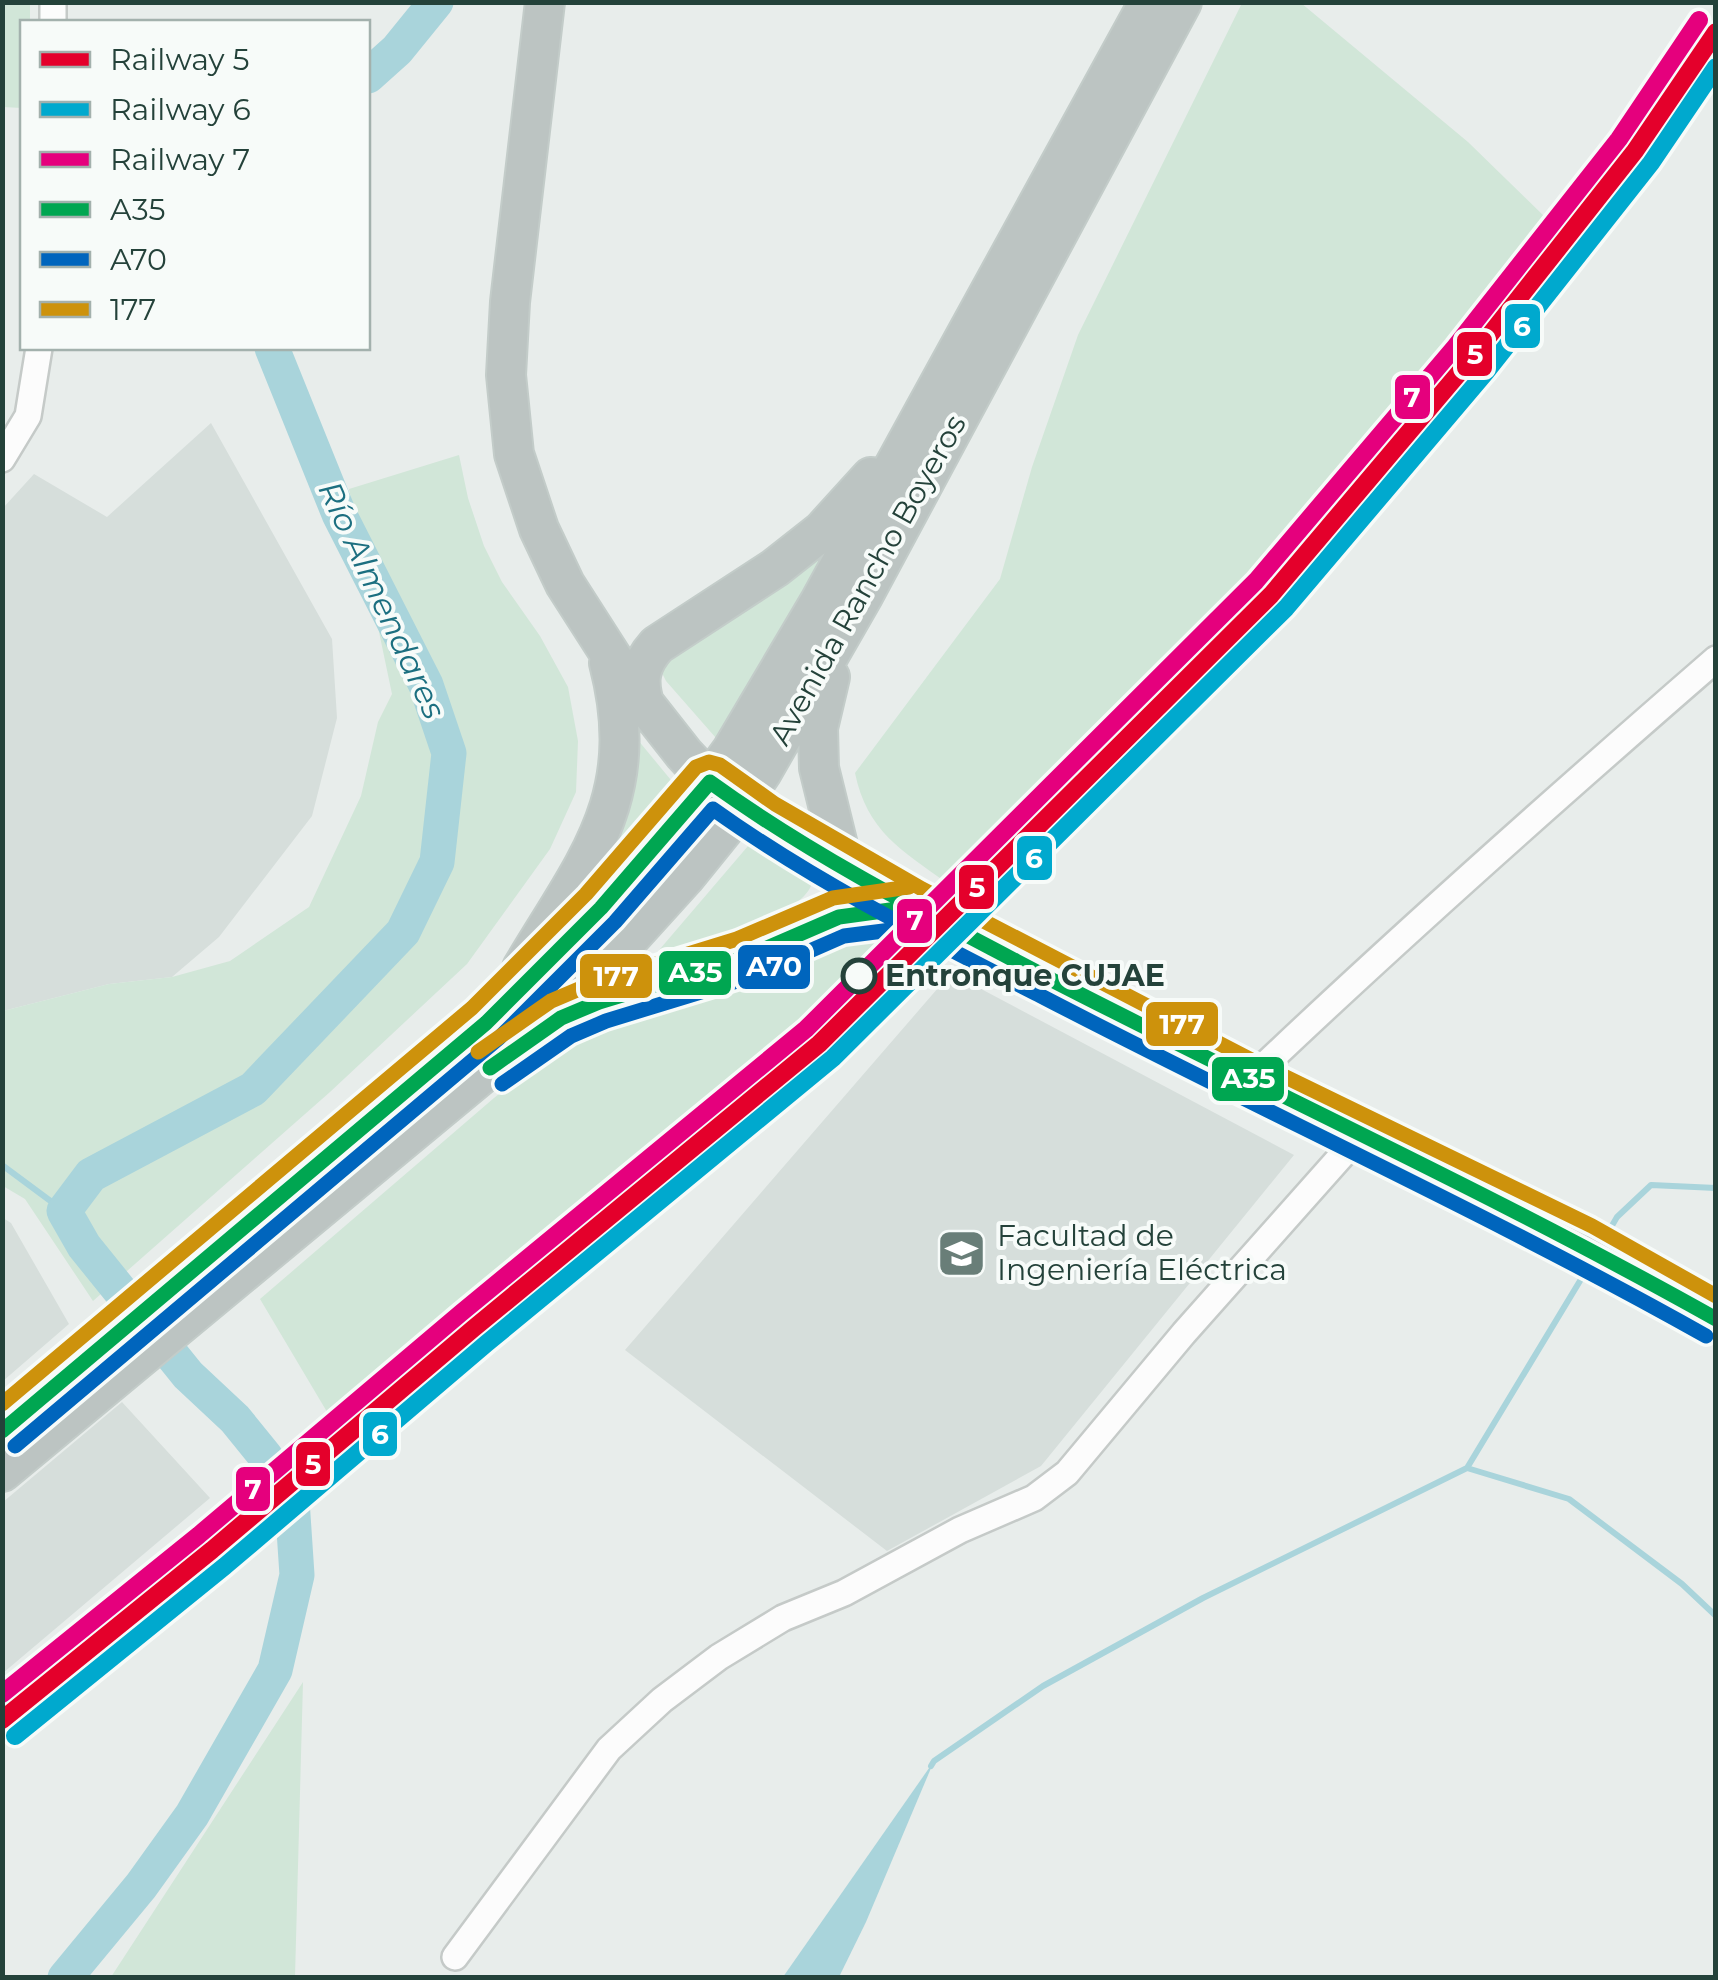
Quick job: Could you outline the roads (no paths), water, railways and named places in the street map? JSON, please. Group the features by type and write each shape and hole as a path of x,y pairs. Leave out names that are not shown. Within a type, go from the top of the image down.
{"highway":[{"path":"544,2 510,302 506,376 512,438 524,489 552,558 580,608 645,706 710,782 740,805 912,907 1248,1081 1584,1244 1716,1318"},
{"name":"Avenida Rancho Boyeros","path":"266,1233 601,908 710,782 810,620 1149,2"},
{"name":"Avenida Rancho Boyeros","path":"2,1472 56,1406 266,1233 514,1049 608,962 685,877 740,805 863,596 1182,2"},
{"path":"645,706 639,679 644,661 657,645 761,577 822,531 928,405"},
{"path":"820,925 842,904 846,870 821,778 818,728 828,682 863,596"},
{"path":"580,608 604,624 632,633 663,628 696,616"},
{"path":"486,1023 590,857 608,820 618,758 615,692 606,651"},
{"path":"514,1049 562,1018 599,1002 744,958 860,912 912,907"},
{"name":"Avenida Rancho Boyeros","path":"2,1431 56,1406"}],"street":[{"path":"2,459 28,416 39,350"},
{"path":"1248,1081 1509,840 1716,659"},
{"path":"455,1957 608,1749 662,1700 783,1618 844,1592 960,1530 1034,1498 1067,1473 1184,1333 1360,1135"}],"water":[{"path":"934,1761 839,1977 783,1977"}],"waterway":[{"name":"Río Almendares","path":"370,74 397,50 436,2"},
{"name":"Río Almendares","path":"65,1978 141,1886 192,1815 275,1670 297,1575 292,1500 265,1456 235,1419 188,1375 84,1246 64,1211 91,1175 253,1089 403,932 437,862 449,753 426,685 339,514 273,350"},
{"path":"2,1165 64,1211"},
{"path":"1603,1241 1617,1217 1651,1185 1716,1188"},
{"path":"931,1766 1043,1686 1203,1598 1467,1468 1592,1261"},
{"path":"1467,1468 1569,1499 1682,1584 1716,1616"}],"rail line":[{"name":"7","path":"2,1694 199,1535 806,1029 1256,581 1455,347 1619,139 1699,20"},
{"name":"5","path":"2,1720 819,1044 1271,595 1470,360 1635,151 1716,32"},
{"name":"6","path":"15,1736 225,1566 487,1343 833,1058 1286,608 1486,372 1651,163 1716,67"}],"place":[{"name":"Entronque CUJAE","path":"859,976"},
{"name":"Facultad de Ingeniería Eléctrica","path":"962,1253"}]}
